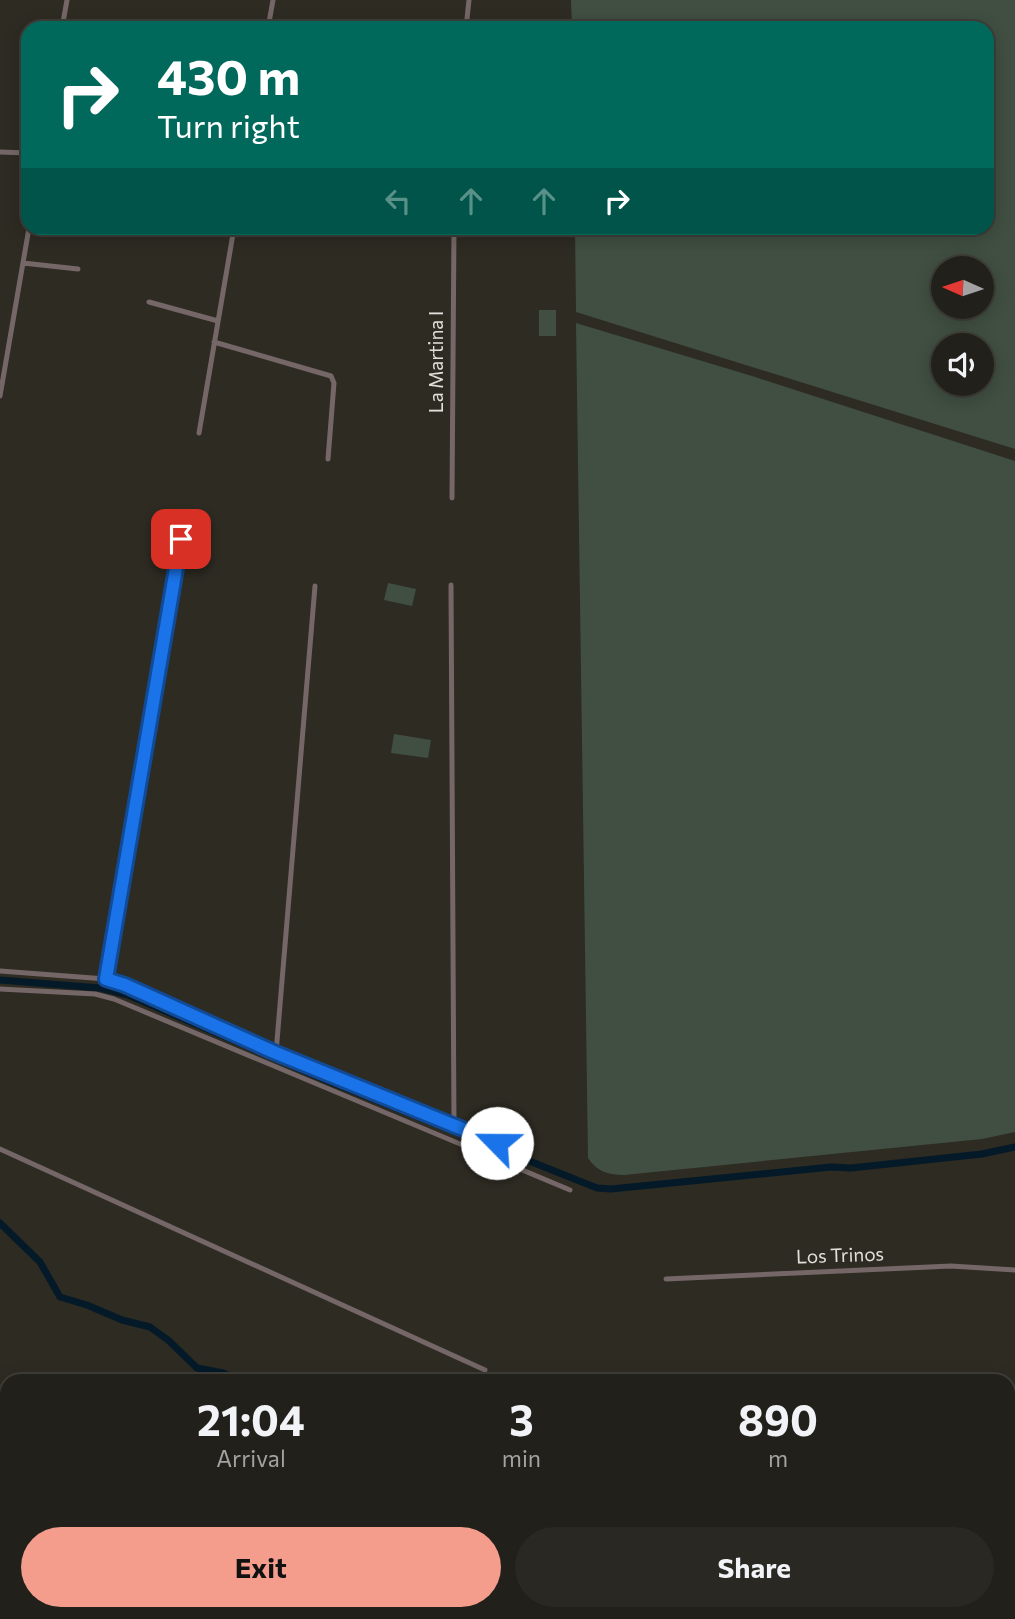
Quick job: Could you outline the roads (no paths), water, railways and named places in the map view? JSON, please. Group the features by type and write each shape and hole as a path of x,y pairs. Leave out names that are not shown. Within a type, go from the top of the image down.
{"street":[{"path":"63,21 67,0"},
{"path":"269,21 273,0"},
{"path":"467,21 469,0"},
{"path":"0,152 21,153"},
{"path":"0,396 28,235"},
{"path":"199,433 233,235"},
{"name":"La Martina I","path":"452,498 454,235"},
{"path":"23,263 78,269"},
{"path":"149,302 218,321"},
{"path":"214,342 331,376 334,383 328,459"},
{"path":"106,979 181,539"},
{"path":"451,585 454,1125"},
{"path":"276,1053 315,586"},
{"path":"0,971 106,979 125,985 276,1053 519,1152"},
{"path":"0,989 95,995 114,999 570,1190"},
{"path":"0,1149 485,1370"},
{"name":"Los Trinos","path":"666,1279 951,1266 1015,1270"}],"waterway":[{"path":"0,980 100,988 128,995 328,1081 597,1188 611,1189 831,1167 851,1168 982,1154 1015,1147"},
{"path":"0,1223 40,1262 60,1297 122,1320 150,1327 197,1368 225,1374"}]}
